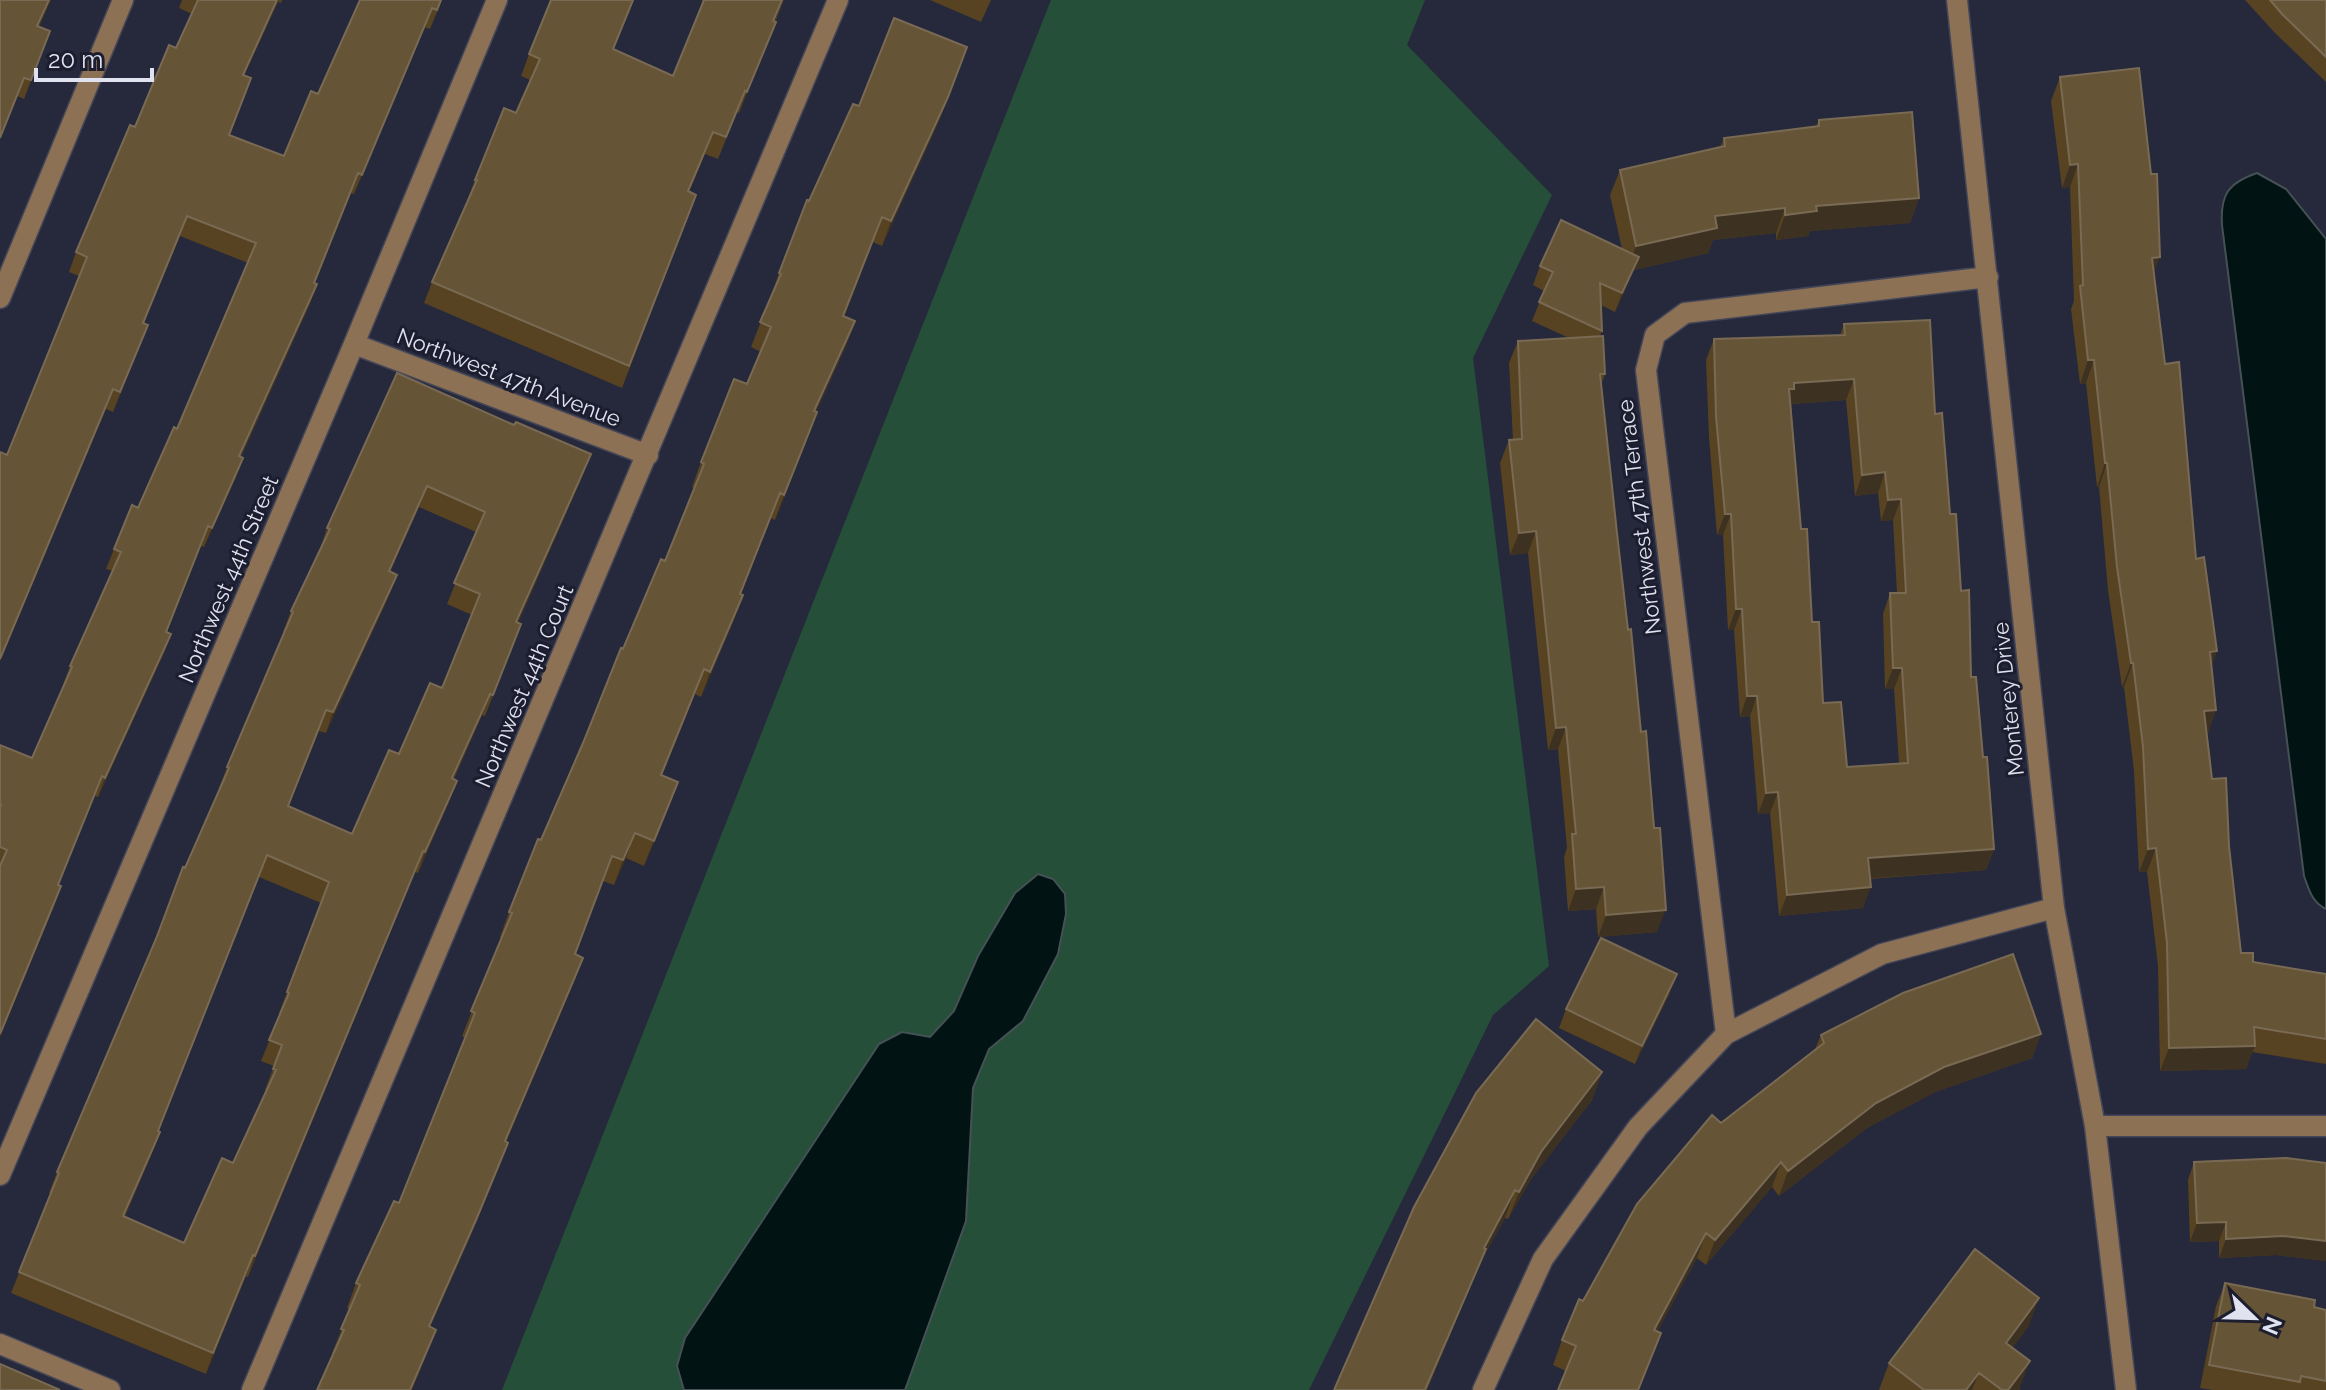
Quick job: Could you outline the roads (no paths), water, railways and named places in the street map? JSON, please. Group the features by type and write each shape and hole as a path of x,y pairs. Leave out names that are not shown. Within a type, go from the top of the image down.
{"street":[{"path":"0,298 123,0"},
{"name":"Northwest 44th Street","path":"0,1175 497,0"},
{"name":"Northwest 44th Court","path":"252,1390 838,0"},
{"name":"Monterey Drive","path":"1957,0 2054,908 2095,1126 2126,1390"},
{"name":"Northwest 47th Terrace","path":"1726,1034 1646,370 1655,335 1685,313 1988,277"},
{"name":"Northwest 47th Avenue","path":"354,344 648,455"},
{"path":"1483,1390 1543,1259 1638,1127 1726,1034 1882,954 2054,908"},
{"path":"2095,1126 2326,1126"},
{"path":"0,1344 110,1390"}]}
